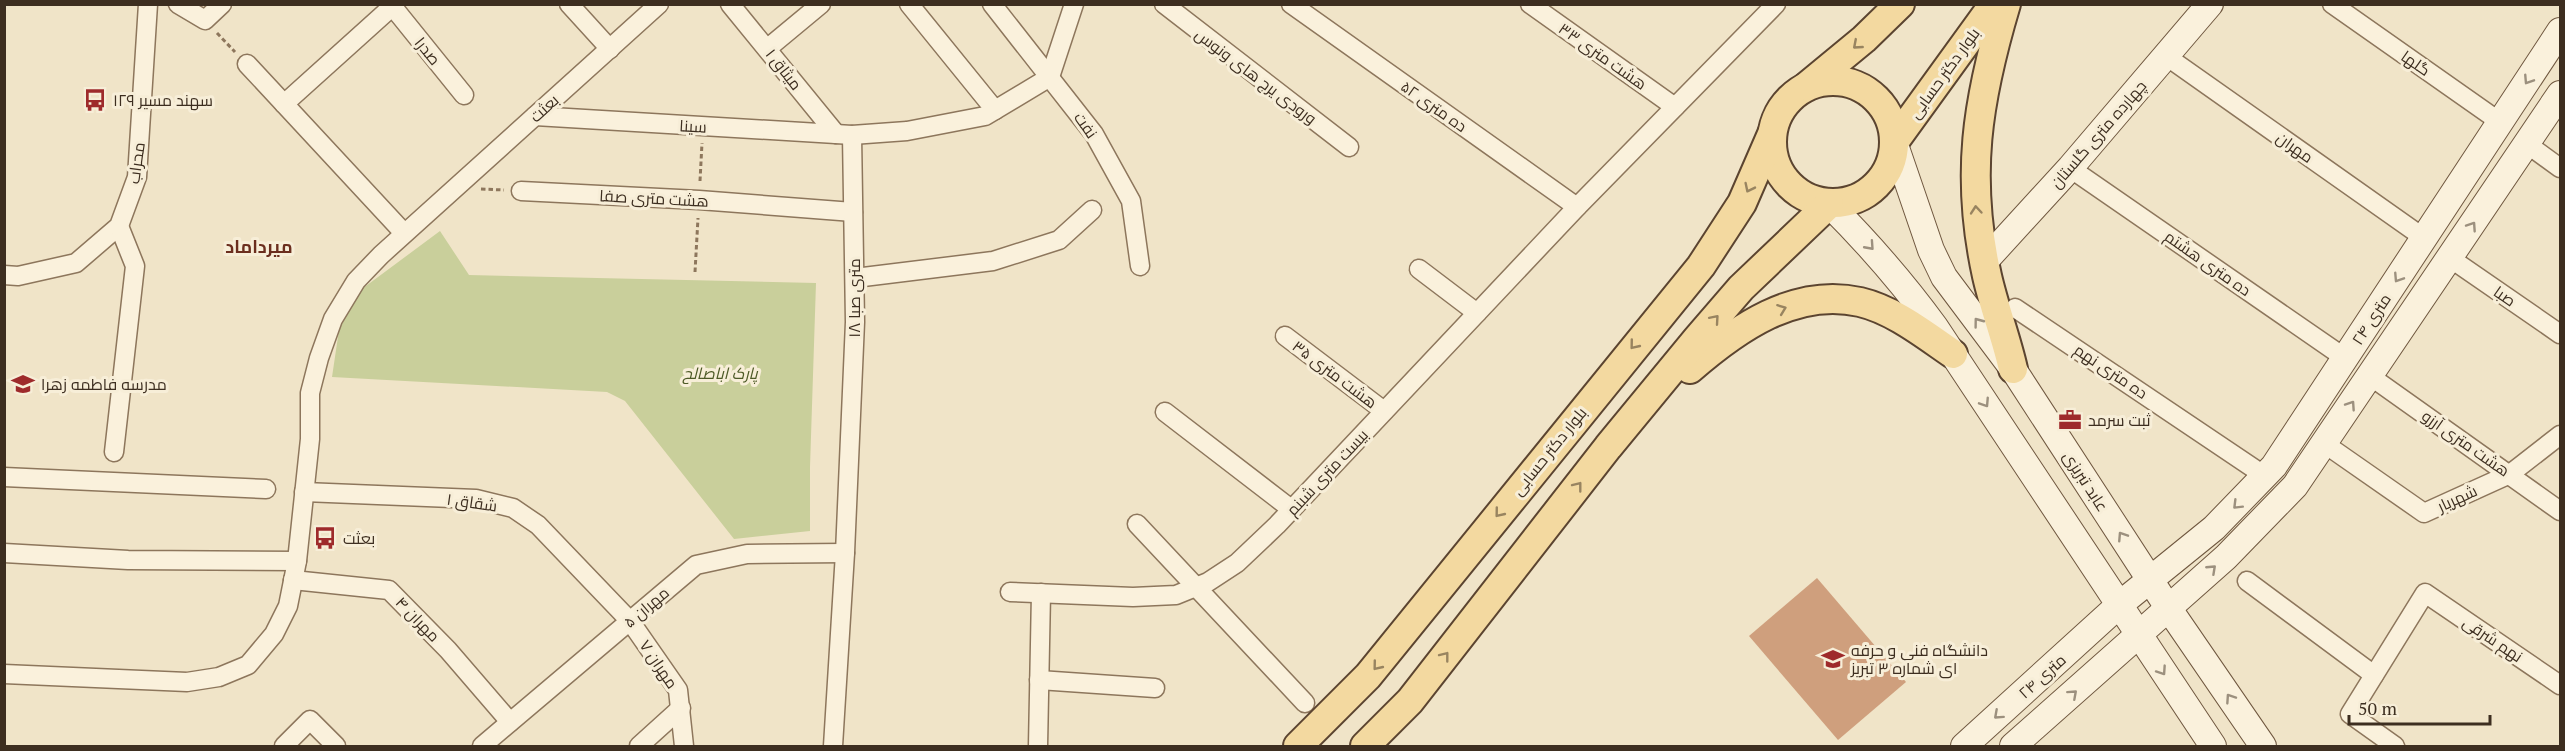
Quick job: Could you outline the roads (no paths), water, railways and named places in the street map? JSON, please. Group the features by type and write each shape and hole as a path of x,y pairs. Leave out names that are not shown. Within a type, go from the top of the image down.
{"main road":[{"path":"1807,86 1827,81 1848,83 1867,92 1882,105 1891,123 1894,142 1891,162 1882,180 1867,193 1849,202 1829,204 1810,200 1793,189 1780,174 1772,155 1772,134 1777,115 1790,98 1864,39 1900,4"},
{"name":"بلوار دکتر حسابی","path":"1894,142 1995,4"},
{"path":"2006,4 1984,84 1975,150 1976,212 1984,262 2013,369"},
{"name":"بلوار دکتر حسابی","path":"1298,747 1368,676 1701,266 1742,203 1772,134"},
{"path":"1365,747 1410,701 1608,447 1742,288 1829,204"},
{"path":"1648,401 1728,337 1754,321 1804,302 1824,300 1861,302 1903,321 1953,354"}],"street":[{"name":"محراب","path":"4,275 18,276 76,263 119,226 137,177 148,4"},
{"path":"178,4 205,20 222,4"},
{"path":"569,4 610,49"},
{"name":"بعثت","path":"4,674 187,682 219,677 248,665 273,634 288,606 297,561 310,439 310,393 333,319 356,281 404,234 659,4"},
{"name":"میثاق ۱","path":"730,4 844,135"},
{"path":"768,48 821,4"},
{"path":"909,4 994,110"},
{"name":"نفت","path":"992,4 1094,134 1131,201 1140,266"},
{"path":"844,135 907,131 985,116 1050,77 1074,4"},
{"name":"ورودی یرج های ونوس","path":"1164,4 1349,147"},
{"name":"ده متری ۵۲","path":"1291,4 1576,207"},
{"name":"هشت متری ۳۳","path":"1530,4 1675,107"},
{"name":"چهارده متری گلستان","path":"1984,262 2070,168 2210,4"},
{"name":"گلها","path":"2332,4 2500,122"},
{"path":"284,104 394,6"},
{"name":"صدرا","path":"394,6 464,95"},
{"name":"بیست متری شبنم","path":"1010,592 1133,597 1176,595 1208,582 1237,563 1291,509 1576,207 1675,107 1768,7"},
{"name":"۲۴ متری","path":"1964,747 2120,605 2214,528 2265,476 2290,443 2560,31"},
{"name":"مهران","path":"2166,56 2424,238"},
{"path":"247,64 404,234"},
{"name":"۲۴ متری","path":"2013,747 2169,609 2263,520 2295,486 2560,94"},
{"name":"سینا","path":"535,116 844,135"},
{"name":"متری صبا ۱۸","path":"833,747 845,553 855,322 853,212 844,135"},
{"name":"عابد تبریزی","path":"1894,142 1931,250 1944,276 2013,369 2169,609 2263,747"},
{"path":"2527,144 2560,168"},
{"name":"ده متری هشتم","path":"2070,168 2345,358"},
{"name":"هشت متری صفا","path":"521,191 699,200 853,212"},
{"path":"1829,204 1869,243 1902,281 1953,354 2213,747"},
{"path":"855,278 993,261 1059,240 1092,210"},
{"path":"114,452 135,267 119,226"},
{"name":"صبا","path":"2450,258 2560,334"},
{"path":"1419,269 1477,313"},
{"name":"ده متری نهم","path":"2015,308 2265,476"},
{"name":"هشت متری ۳۵","path":"1285,336 1384,411"},
{"name":"هشت متری آرزو","path":"2370,376 2560,511"},
{"path":"1165,412 1291,509"},
{"name":"شهریار","path":"2319,452 2424,513 2510,474 2560,435"},
{"path":"2290,443 2319,452"},
{"path":"4,477 266,489"},
{"name":"شقاق ۱","path":"304,492 476,499 513,508 538,525 630,621"},
{"path":"1137,524 1305,703"},
{"name":"مهران ۵","path":"482,747 696,565 747,554 845,553"},
{"path":"4,554 128,560 297,561"},
{"name":"مهران ۴","path":"293,580 389,590 448,650 510,722"},
{"path":"2247,580 2374,675 2350,714 2396,747"},
{"path":"1038,747 1041,593"},
{"name":"نهم شرقی","path":"2374,675 2425,593 2560,685"},
{"name":"مهران ۷","path":"630,621 678,690 684,747"},
{"path":"1039,680 1155,688"},
{"path":"639,747 681,708"},
{"path":"284,747 310,720 336,747"}],"place":[{"name":"سهند مسیر ۱۲۹","path":"95,100"},
{"name":"مدرسه فاطمه زهرا","path":"23,384"},
{"name":"ثبت سرمد","path":"2070,420"},
{"name":"بعثت","path":"325,538"},
{"name":"دانشگاه فنی و حرفه ای شماره ۳ تبریز","path":"1833,659"}],"district":[{"name":"میرداماد","path":"259,247"}],"park label":[{"name":"پارک اباصالح","path":"720,373"}]}
